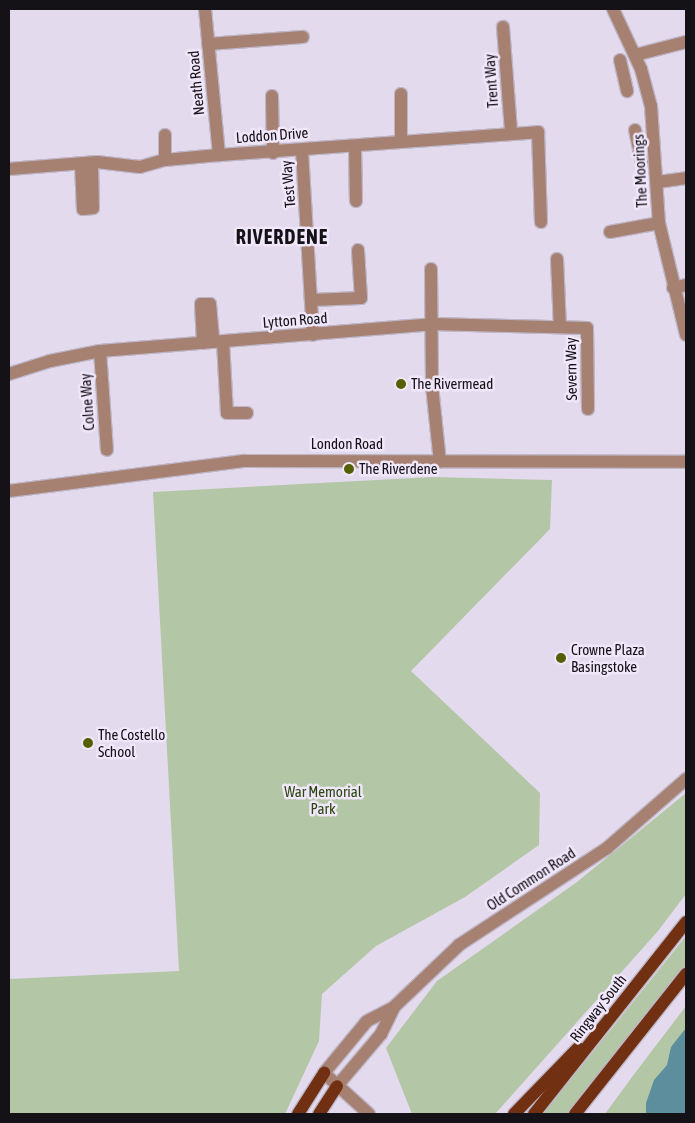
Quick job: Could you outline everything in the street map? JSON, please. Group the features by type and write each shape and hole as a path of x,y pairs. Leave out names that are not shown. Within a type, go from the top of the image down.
{"main road":[{"name":"Ringway South","path":"534,1114 686,922"},
{"path":"575,1114 642,1027 686,974"},
{"path":"514,1114 631,992"},
{"path":"584,1114 642,1027"},
{"path":"298,1114 324,1073"},
{"path":"319,1114 337,1086"}],"street":[{"name":"Neath Road","path":"205,9 219,155"},
{"name":"The Moorings","path":"613,9 641,69 652,106 656,141 659,223 673,288 686,335"},
{"name":"Trent Way","path":"503,27 511,132"},
{"path":"208,44 303,37"},
{"path":"635,55 686,42"},
{"path":"620,60 627,91"},
{"path":"624,77 641,69"},
{"path":"401,94 401,142"},
{"path":"272,96 273,153"},
{"path":"635,130 642,162"},
{"name":"Loddon Drive","path":"9,169 86,164 140,167 166,160 219,155 302,151 511,132 538,132 541,222"},
{"path":"164,135 166,160"},
{"path":"638,146 656,141"},
{"path":"354,146 356,201"},
{"name":"Test Way","path":"302,151 313,335"},
{"path":"658,182 686,178"},
{"path":"610,232 659,223"},
{"path":"312,300 361,298 358,250"},
{"path":"557,260 560,327"},
{"path":"431,269 432,386 440,462"},
{"path":"673,288 686,285"},
{"name":"Lytton Road","path":"9,374 50,361 100,351 432,324 587,328"},
{"name":"Severn Way","path":"587,328 588,409"},
{"path":"213,342 227,414 247,414"},
{"name":"Colne Way","path":"100,351 107,450"},
{"name":"London Road","path":"9,491 243,461 686,462"},
{"name":"Old Common Road","path":"324,1073 367,1021 394,1007 459,946 607,848 686,779"},
{"name":"Old Common Road","path":"337,1086 381,1034 394,1007"},
{"path":"324,1073 369,1114"}],"green space":[{"name":"War Memorial Park","path":"433,477 552,480 550,529 411,671 540,793 539,845 465,897 376,946 322,994 319,1041 285,1114 9,1114 9,979 179,971 153,492"},
{"path":"686,793 686,894 658,931 495,1114 412,1114 386,1048 437,981 577,882"},
{"path":"686,936 686,968 567,1114 543,1114"},
{"path":"686,1006 686,1114 605,1114 632,1077"}],"water":[{"path":"686,1028 686,1114 646,1114 646,1103 654,1080 667,1065 671,1047"}],"place":[{"name":"The Rivermead","path":"401,384"},
{"name":"The Riverdene","path":"349,469"},
{"name":"Crowne Plaza Basingstoke","path":"561,658"},
{"name":"The Costello School","path":"88,743"}],"district":[{"name":"RIVERDENE","path":"282,236"}]}
